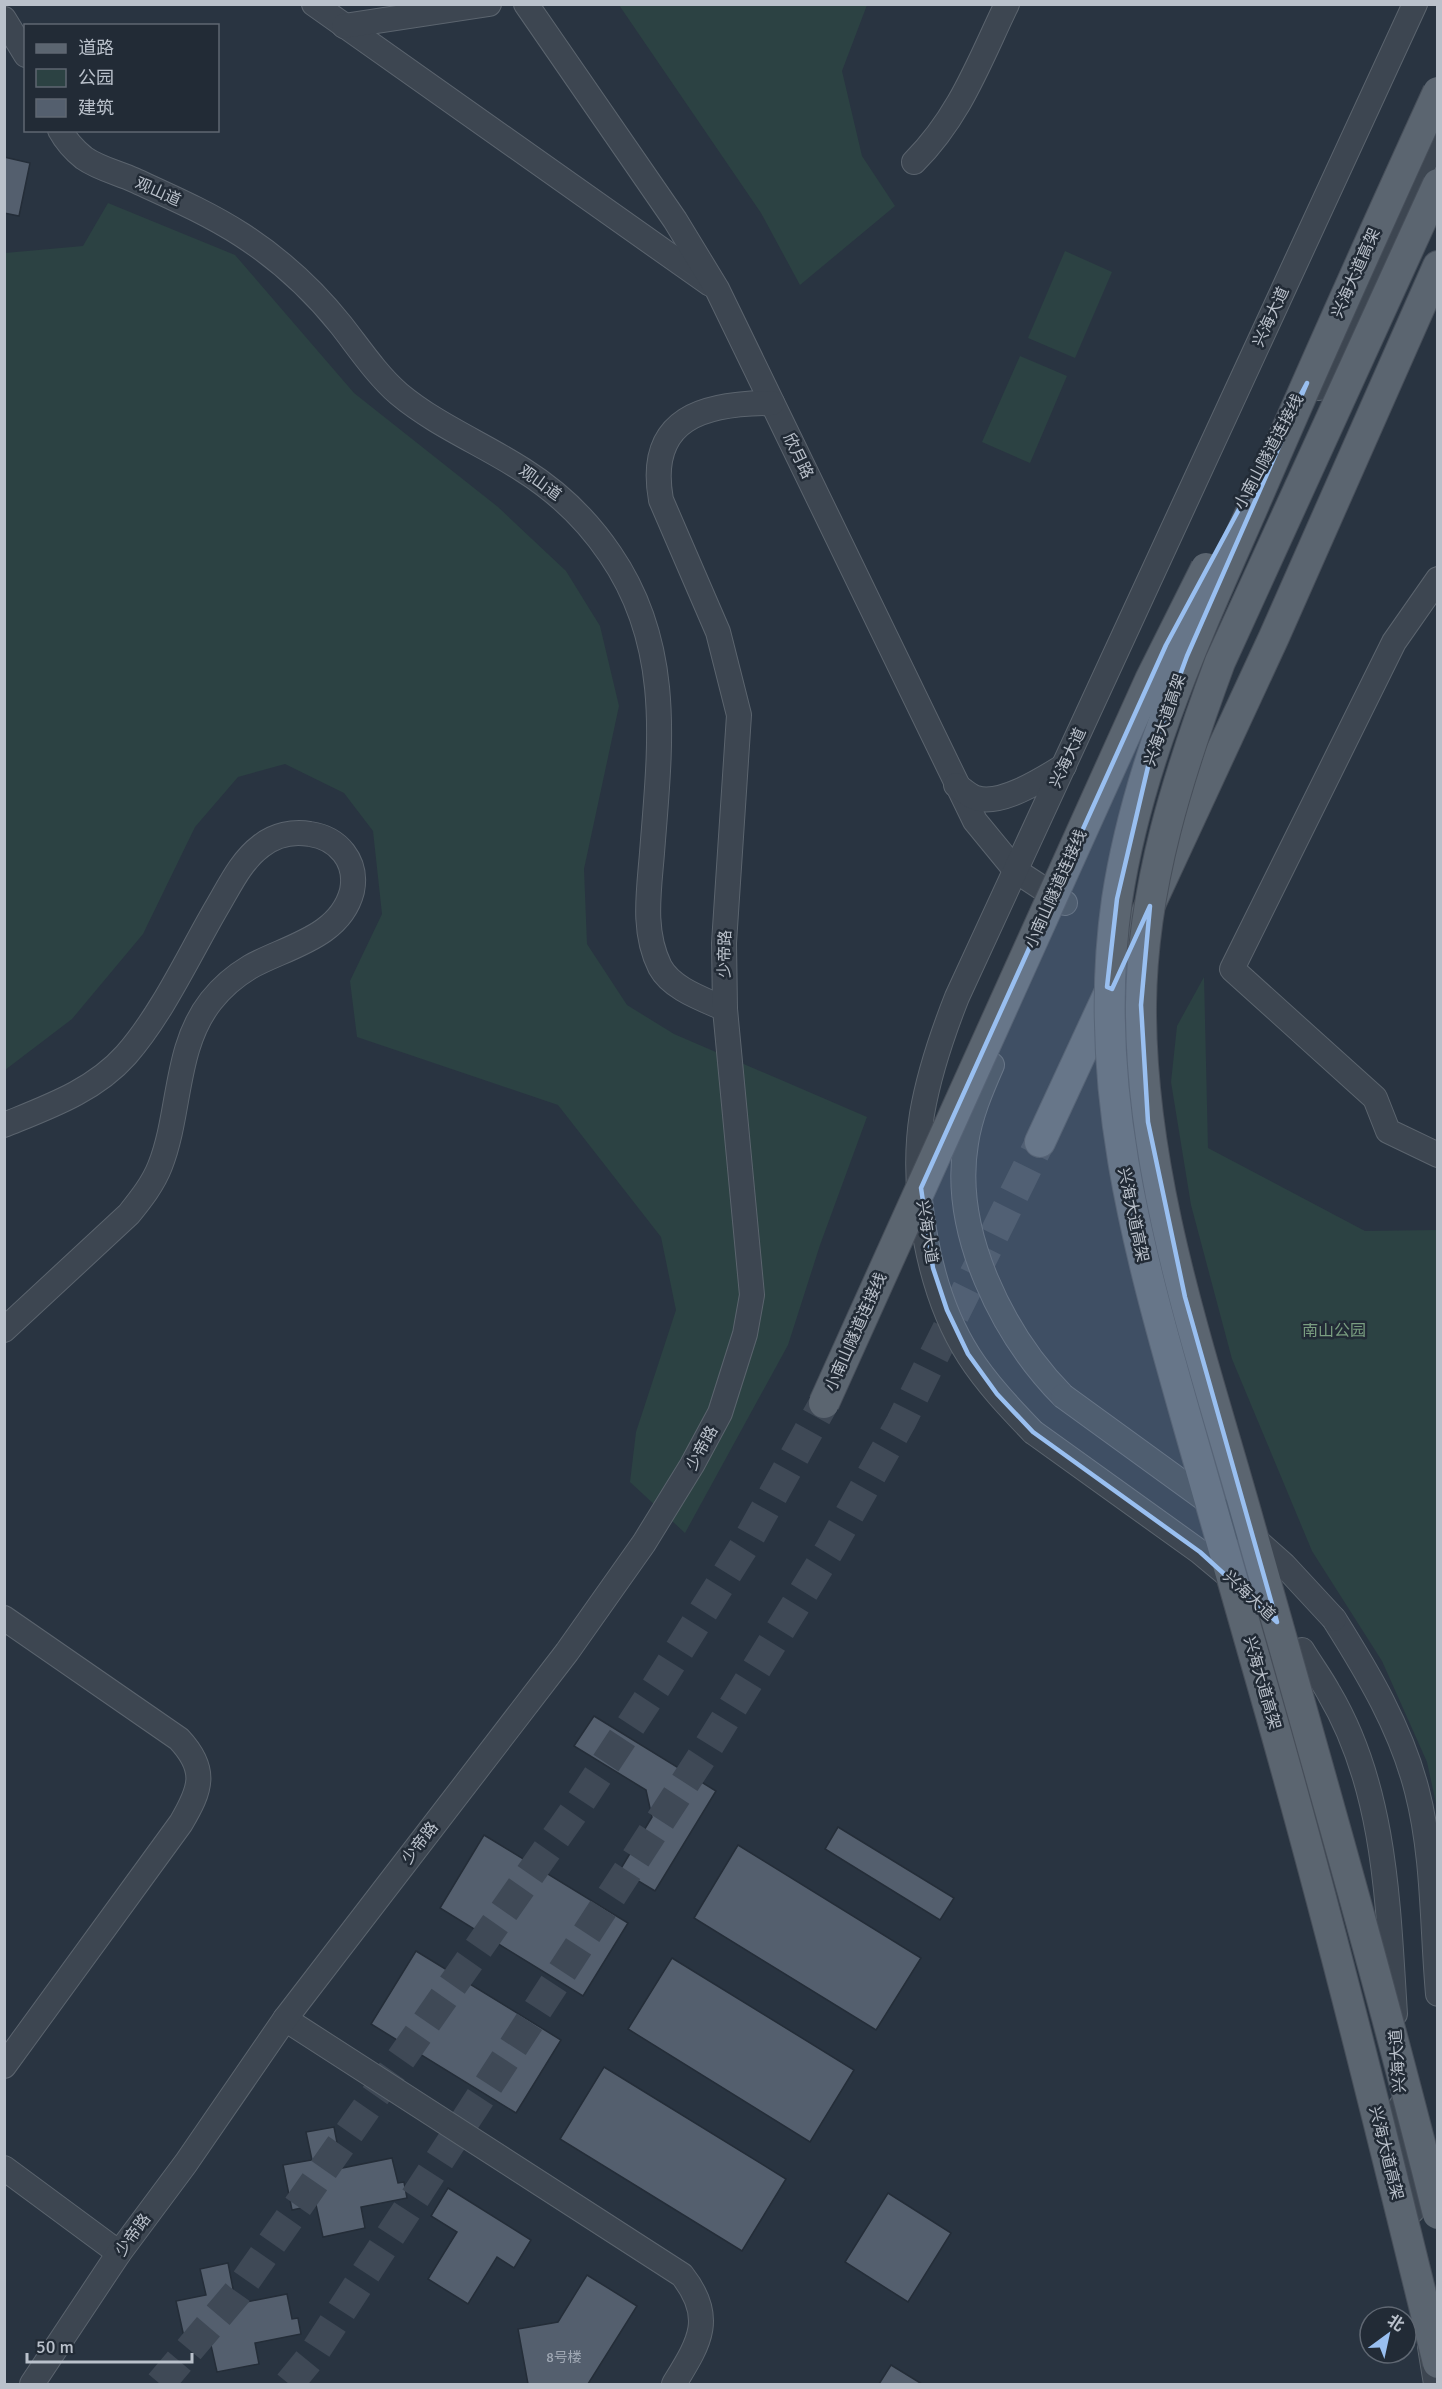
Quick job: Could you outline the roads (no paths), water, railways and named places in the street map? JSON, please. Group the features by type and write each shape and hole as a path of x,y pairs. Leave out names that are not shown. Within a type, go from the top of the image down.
{"main road":[{"name":"兴海大道高架","path":"1437,92 1187,656 1139,794 1126,848 1111,950 1110,1061 1114,1112 1134,1229 1302,1823 1382,2132 1437,2363"},
{"name":"兴海大道高架","path":"1437,184 1225,652 1202,712 1163,837 1145,948 1141,1005 1148,1122 1177,1264 1332,1814 1437,2214"},
{"path":"1040,1142 1274,637 1437,266"},
{"name":"小南山隧道连接线","path":"824,1403 1166,645 1306,384"}],"street":[{"path":"314,4 717,289"},
{"path":"344,26 489,4"},
{"name":"欣月路","path":"526,4 675,220 717,289 975,821 1016,871 1065,903"},
{"path":"914,162 939,137 957,108 1007,4"},
{"name":"兴海大道","path":"1415,4 942,1036 921,1117 919,1165 923,1223 933,1268 947,1310 968,1354 997,1394 1033,1432 1200,1552 1269,1613 1302,1650 1330,1694 1353,1743 1378,1832 1386,1893 1403,2138 1437,2385"},
{"path":"4,19 24,51"},
{"name":"观山道","path":"61,132 66,140 86,159 201,211 243,236 278,261 337,320 396,391 419,410 524,470 559,495 588,525 611,555 641,613 657,671 661,736 647,918 654,951 661,970 684,990 725,1009"},
{"path":"1437,134 1342,344 1137,742 982,1089 966,1144 963,1179 978,1257 1010,1330 1034,1365 1064,1396 1230,1518 1284,1565 1334,1619 1372,1678 1398,1735 1417,1790 1428,1846 1437,1994"},
{"name":"少帝路","path":"32,2385 119,2253 186,2163 285,2019 616,1585 669,1504 720,1413 745,1334 752,1296 725,1009 724,943 739,715 718,632 661,500 657,480 668,439 688,418 710,408 734,403 772,403"},
{"path":"1437,579 1394,642 1232,969 1375,1098 1388,1131 1437,1155"},
{"path":"956,785 974,798 987,800 1031,786 1064,766"},
{"path":"4,1125 91,1086 126,1054 151,1020 238,871 262,845 275,837 302,833 325,838 345,852 351,864 353,878 347,903 338,916 308,941 265,959 236,976 200,1017 188,1047 166,1149 153,1182 143,1197 129,1214 4,1330"},
{"path":"4,1618 178,1739 192,1753 199,1785 181,1823 4,2066"},
{"path":"285,2019 682,2275 699,2303 703,2325 697,2346 674,2385"},
{"path":"4,2168 119,2253"}],"tunnel":[{"path":"289,2384 312,2356 705,1752 830,1549 901,1422 1040,1142"},
{"path":"160,2384 237,2293 575,1810 656,1687 748,1540 824,1403"}],"park label":[{"name":"南山公园","path":"1334,1331"}]}
